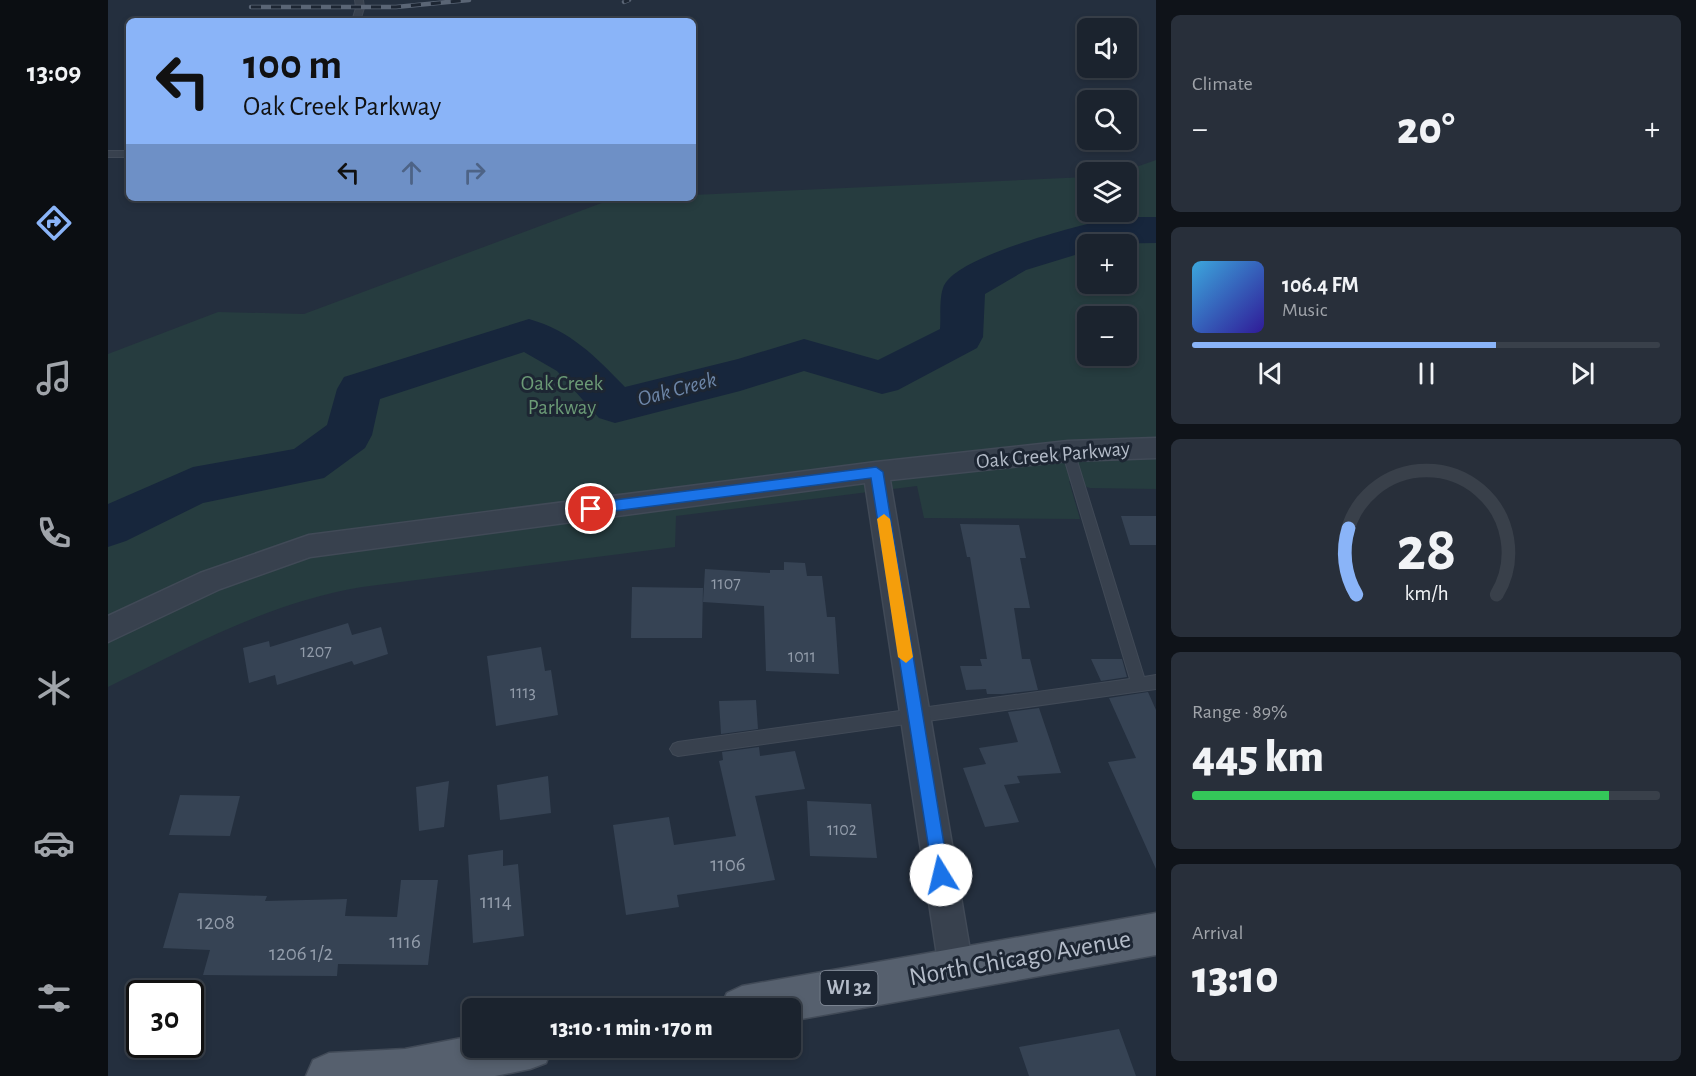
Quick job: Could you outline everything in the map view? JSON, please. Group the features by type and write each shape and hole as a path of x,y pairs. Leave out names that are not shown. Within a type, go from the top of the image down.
{"main road":[{"name":"North Chicago Avenue","path":"796,998 1156,934"},
{"path":"329,1076 396,1074 475,1058"}],"street":[{"name":"Oak Creek Parkway","path":"108,630 210,581 309,546 876,472 1068,451 1156,448"},
{"path":"876,472 956,968"}],"lane":[{"path":"357,18 360,8 358,0"},
{"path":"108,154 126,154"},
{"path":"1068,451 1139,684"},
{"path":"678,749 915,718 1156,682"}],"green space":[{"name":"Oak Creek Parkway","path":"1156,160 1156,489 1090,488 1069,481 1080,519 924,518 917,486 676,516 675,547 362,587 328,594 263,614 232,627 108,687 108,354 218,312 304,314 607,201 696,201 696,195 1077,177 1077,222 1137,222 1137,167"}],"building":[{"path":"1121,516 1156,516 1156,545 1130,545"},
{"path":"960,524 1019,525 1026,558 1020,558 1030,608 1014,608 1022,659 1030,659 1038,690 987,694 986,689 966,690 960,666 982,666 980,659 987,659 970,557 967,557"},
{"path":"784,562 805,563 807,576 822,576 827,617 835,617 839,674 766,671 764,606 703,602 705,569 770,573 770,570 784,570"},
{"path":"632,587 703,588 702,638 631,638"},
{"path":"348,623 352,635 381,627 388,654 354,665 352,661 277,685 275,675 249,683 243,648 269,641 270,647"},
{"path":"541,647 545,671 551,670 558,715 496,726 487,656"},
{"path":"1091,659 1122,659 1127,677 1101,681"},
{"path":"1148,692 1156,710 1156,869 1108,762 1136,758 1109,698"},
{"path":"756,700 758,729 721,734 719,701"},
{"path":"1039,708 1061,773 1017,776 1020,783 1004,785 1019,822 985,827 963,768 986,764 979,748 1018,742 1008,712"},
{"path":"759,747 760,756 795,751 805,789 755,796 775,880 677,895 679,907 626,915 613,825 669,817 674,845 736,836 719,761 723,760 722,752"},
{"path":"548,776 551,813 500,820 497,785"},
{"path":"449,781 444,827 419,831 416,787"},
{"path":"180,795 240,796 230,836 169,835"},
{"path":"807,801 871,804 877,858 810,856"},
{"path":"503,850 503,866 518,864 524,936 473,943 468,855"},
{"path":"401,880 438,880 428,965 338,964 337,976 203,975 210,950 163,948 179,893 267,896 265,901 347,899 345,916 397,917"},
{"path":"1119,1029 1136,1076 1029,1076 1019,1047"}],"waterway":[{"name":"Oak Creek","path":"108,527 193,486 307,465 348,435 360,389 529,334 573,360 615,406 740,375 804,355 882,378 961,337 964,288 1011,260 1114,230 1156,230"}],"railway":[{"path":"251,7 396,7 469,0"},
{"path":"624,2 629,0"}],"slow traffic":[{"path":"884,519 906,657"}],"route":[{"path":"591,509 876,472 941,875"}]}
